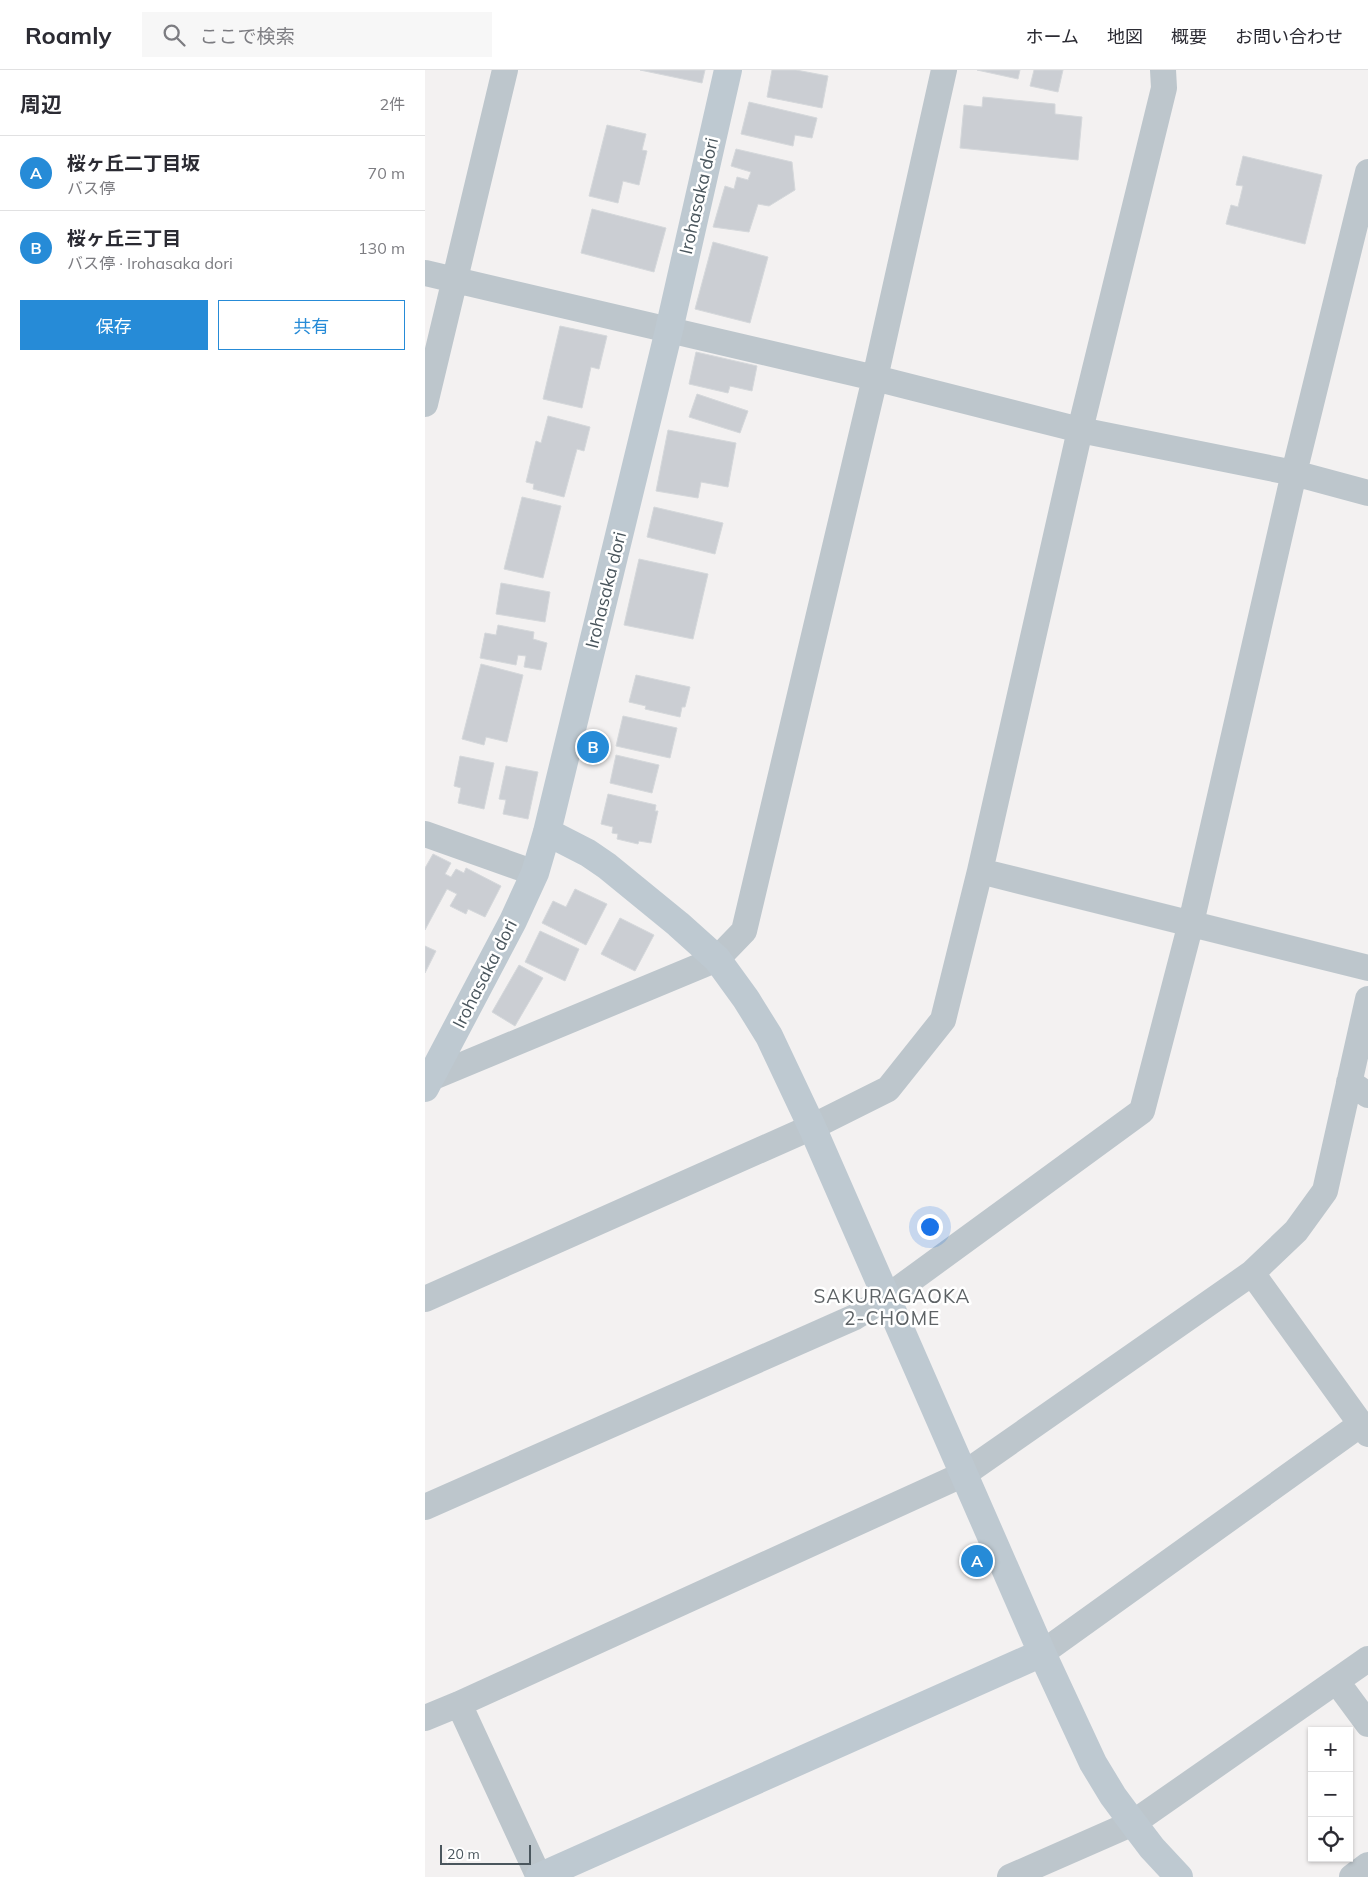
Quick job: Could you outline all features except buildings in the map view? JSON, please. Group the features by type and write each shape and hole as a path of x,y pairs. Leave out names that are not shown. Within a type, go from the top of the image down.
{"street":[{"path":"425,404 505,70"},
{"name":"Irohasaka dori","path":"428,1083 513,921 535,873 547,832 669,330 728,70"},
{"path":"428,1083 717,959 744,931 875,378 944,70"},
{"path":"425,1299 812,1127 888,1089 943,1020 980,871 1081,430 1164,88 1163,70"},
{"path":"425,1507 855,1317 886,1298 1142,1111 1191,923 1294,473 1368,172"},
{"path":"425,273 875,378 1081,430 1294,473 1368,492"},
{"path":"547,832 588,853 607,866 678,924 717,959 746,999 769,1036 812,1127 1042,1653 1093,1763 1113,1796 1133,1823 1179,1877"},
{"path":"425,834 535,873"},
{"path":"980,871 1368,968"},
{"path":"425,1718 964,1474 1252,1273 1296,1231 1325,1191 1359,1089 1368,999"},
{"path":"459,1704 539,1877 1042,1653 1364,1429 1252,1273"},
{"path":"1010,1877 1133,1823 1368,1659"},
{"path":"1337,1682 1368,1724"},
{"path":"1352,1877 1368,1865"}],"place":[{"name":"桜ヶ丘三丁目","path":"593,747"},
{"name":"桜ヶ丘二丁目坂","path":"977,1561"}],"district":[{"name":"SAKURAGAOKA 2-CHOME","path":"892,1307"}]}
